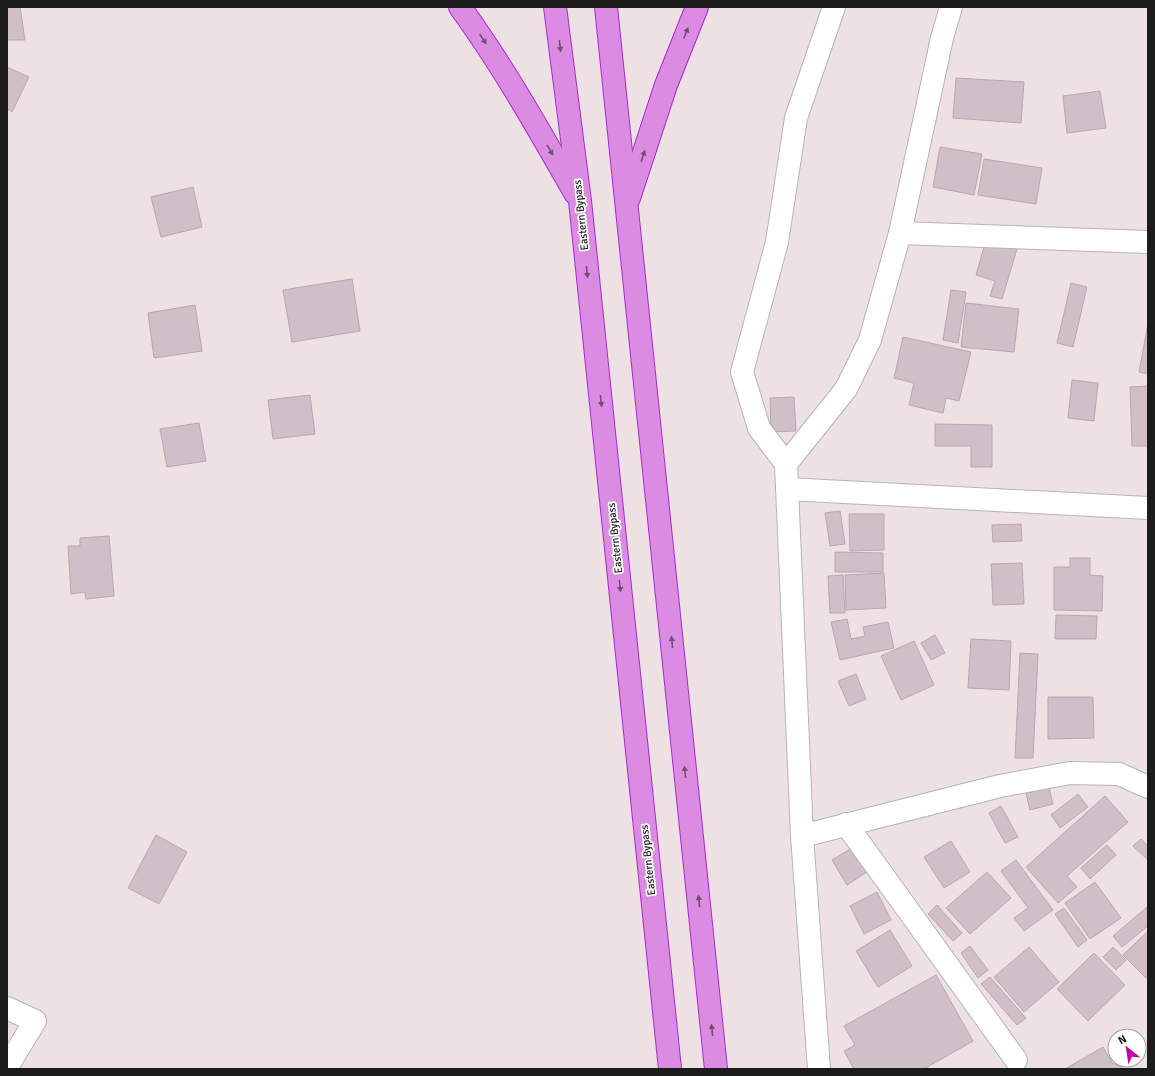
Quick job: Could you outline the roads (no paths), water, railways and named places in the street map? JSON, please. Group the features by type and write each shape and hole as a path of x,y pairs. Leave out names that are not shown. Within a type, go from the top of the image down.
{"highway":[{"path":"460,7 484,39 534,121 580,201"},
{"name":"Eastern Bypass","path":"555,7 580,201 670,1069"},
{"path":"606,7 716,1069"},
{"path":"626,206 666,84 697,7"}],"street":[{"path":"819,1069 802,836 786,464 760,428 742,372 777,242 796,118 834,7"},
{"path":"786,464 846,389 867,347 900,232 942,38 951,7"},
{"path":"900,232 1148,242"},
{"path":"787,489 1148,508"},
{"path":"802,836 1000,786 1070,772 1119,774 1148,787"},
{"path":"846,824 1016,1060"},
{"path":"7,1008 35,1021 7,1066"}]}
